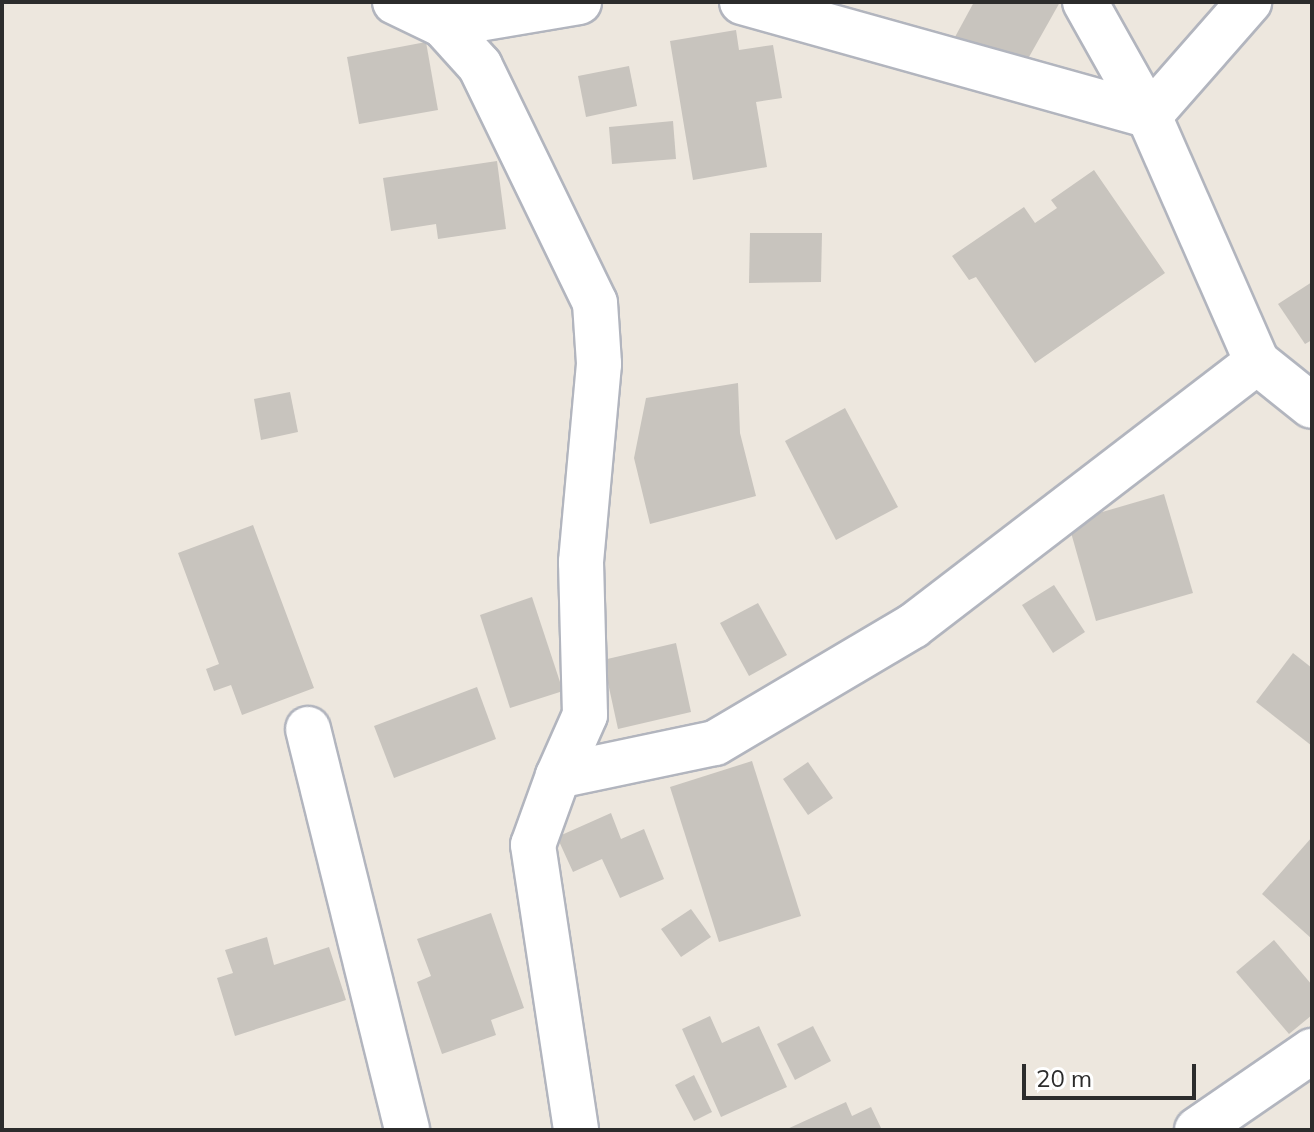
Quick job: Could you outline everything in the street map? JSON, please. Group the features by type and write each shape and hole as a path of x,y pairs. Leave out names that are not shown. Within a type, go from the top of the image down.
{"street":[{"path":"395,2 440,14 579,2"},
{"path":"742,2 1149,116"},
{"path":"1085,2 1149,116 1257,362 1312,406"},
{"path":"1149,116 1249,2"},
{"path":"440,14 480,66 595,303 599,364 581,562 585,715 558,776 533,845 576,1130"},
{"path":"558,776 715,743 913,626 1257,362"},
{"path":"308,729 407,1130"},
{"path":"1197,1130 1312,1051"}],"building":[{"path":"974,2 1060,2 1020,73 955,37"},
{"path":"736,30 739,50 773,45 782,98 756,102 767,167 693,180 670,41"},
{"path":"426,42 438,110 359,124 347,57"},
{"path":"629,66 637,106 586,117 578,76"},
{"path":"673,121 676,159 612,164 609,127"},
{"path":"497,161 506,229 438,239 436,224 391,231 383,178"},
{"path":"1094,170 1165,273 1035,363 976,277 969,280 952,256 1024,207 1035,223 1057,208 1051,200"},
{"path":"750,233 822,233 821,282 749,283"},
{"path":"1312,282 1312,340 1305,344 1278,304"},
{"path":"738,383 740,433 756,496 650,524 634,458 646,398"},
{"path":"290,392 298,432 261,440 254,399"},
{"path":"845,408 898,507 836,540 785,441"},
{"path":"1164,494 1193,593 1096,621 1068,522"},
{"path":"253,525 314,688 242,715 231,685 214,691 206,669 219,664 178,553"},
{"path":"1054,585 1085,632 1053,653 1022,605"},
{"path":"532,597 563,691 510,708 480,615"},
{"path":"758,603 787,655 749,676 720,623"},
{"path":"676,643 691,712 618,729 603,660"},
{"path":"1293,653 1312,668 1312,746 1256,702"},
{"path":"477,687 496,739 394,778 374,726"},
{"path":"752,761 801,916 719,942 670,787"},
{"path":"808,762 833,798 808,815 783,779"},
{"path":"611,813 621,839 644,829 664,879 620,898 602,859 573,872 557,837"},
{"path":"1312,837 1312,939 1262,894"},
{"path":"691,909 711,937 681,957 661,929"},
{"path":"491,913 524,1008 491,1020 496,1035 442,1054 417,982 431,976 417,939"},
{"path":"267,937 274,965 329,947 346,1000 235,1036 217,978 233,973 225,950"},
{"path":"1274,940 1312,985 1312,1015 1289,1034 1236,972"},
{"path":"710,1016 722,1043 759,1026 787,1087 721,1117 682,1029"},
{"path":"813,1026 831,1061 795,1080 777,1044"},
{"path":"694,1075 712,1112 694,1121 675,1085"},
{"path":"846,1102 852,1116 871,1107 882,1130 785,1130"}]}
